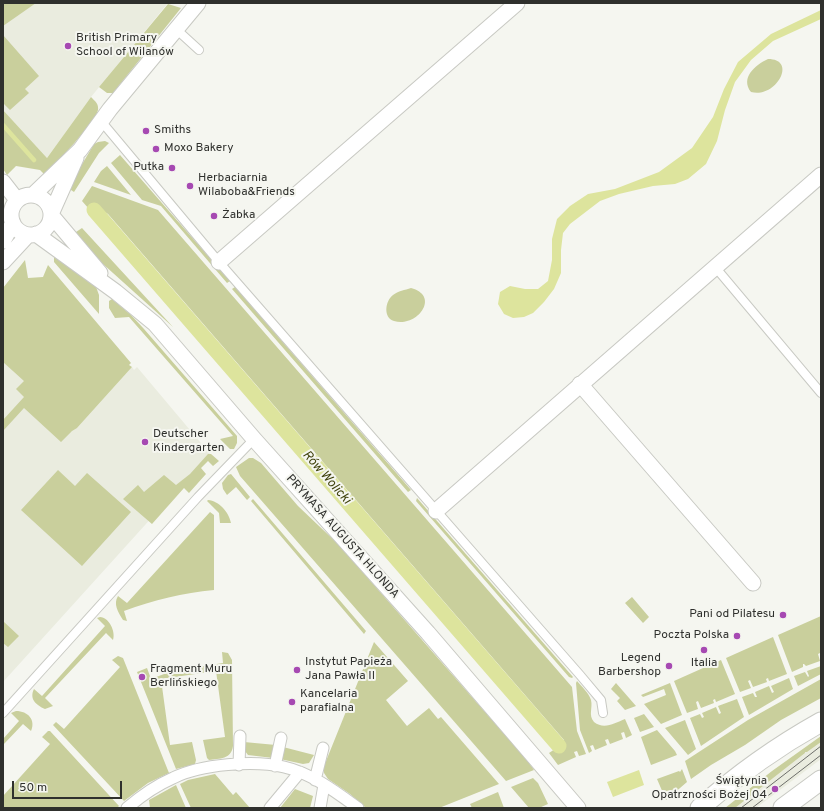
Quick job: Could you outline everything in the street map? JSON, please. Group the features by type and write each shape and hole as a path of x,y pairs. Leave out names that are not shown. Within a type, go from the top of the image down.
{"street":[{"path":"33,194 80,150 198,3"},
{"path":"219,262 517,3"},
{"path":"3,262 32,235 42,232 47,228 80,150"},
{"path":"436,511 580,384 821,176"},
{"path":"3,182 17,200"},
{"path":"32,235 19,231 13,223 11,211 17,200 27,195 33,194 40,196 50,206 52,214"},
{"name":"PRYMASA AUGUSTA HLONDA","path":"52,214 116,292"},
{"path":"3,242 13,223"},
{"name":"PRYMASA AUGUSTA HLONDA","path":"32,235 116,292 155,324 254,439 428,633 578,808"},
{"path":"580,384 753,583"},
{"path":"700,808 770,754 821,722"},
{"path":"239,765 240,736"},
{"path":"275,766 281,738"},
{"path":"320,808 320,782 323,748"},
{"path":"127,808 143,796 174,777 210,767 254,764 284,767 300,772 320,782 358,808"},
{"path":"270,808 300,772"},
{"path":"783,808 821,780"},
{"name":"PRYMASA AUGUSTA HLONDA","path":"561,790 567,808"}],"lane":[{"path":"176,29 199,50"},
{"path":"102,121 219,262 601,700 603,713"},
{"path":"716,268 821,393"},
{"path":"3,712 198,496 254,439"}],"shaded area":[{"name":"British Primary School of Wilanów","path":"3,3 25,10 36,3 168,3 91,97 47,158 3,110"},
{"path":"3,3 36,3 3,26"},
{"path":"168,4 181,8 113,93 107,93 99,87"},
{"path":"821,10 821,19 773,41 751,60 735,82 725,110 717,141 706,164 688,179 675,184 653,186 619,194 600,201 570,224 563,233 561,273 554,289 544,302 533,313 524,317 513,318 504,314 498,304 500,292 510,286 525,289 538,289 548,281 552,260 552,239 557,219 570,206 588,194 615,189 659,172 692,148 713,117 724,89 738,62 771,34"},
{"path":"3,35 39,76 25,89 29,93 10,110 3,103"},
{"path":"768,59 777,61 782,65 780,78 775,85 768,90 760,93 751,92 747,82 750,72"},
{"path":"91,97 98,106 96,116 66,153 45,175 40,170 16,166 7,175 3,169 3,110 47,158"},
{"path":"105,141 109,143 99,153 74,192 68,188 94,144"},
{"path":"120,155 230,281 227,283 161,206 142,200 111,163"},
{"path":"107,166 131,195 94,182 101,171"},
{"path":"92,186 158,210 572,687 577,731 586,754 579,756 577,751 574,752 576,757 558,765 549,753 564,740 108,214 93,205 89,209 82,201"},
{"path":"82,228 173,327 103,264 76,234 76,232"},
{"path":"57,255 95,284 99,295 99,314 54,262 54,258"},
{"path":"25,260 28,278 43,277 48,265 131,363 129,365 132,367 77,428 61,442 24,408 3,431 3,420 24,397 16,389 24,381 3,362 3,288"},
{"path":"235,287 411,490 408,492 232,289"},
{"path":"411,288 420,292 424,298 425,304 422,310 411,320 403,322 390,319 386,309 390,298 397,292"},
{"path":"112,299 131,315 144,329 237,436 237,443 234,449 230,449 220,439 233,436 129,317 115,318 109,308 109,301"},
{"path":"3,351 77,428 132,367 134,370 137,367 211,455 155,514 3,682"},
{"path":"208,454 211,454 219,461 213,466 208,461 201,468 206,474 189,493 184,488 152,524 123,499 138,485 144,492 164,475 176,485 190,474"},
{"path":"249,458 253,458 261,463 298,506 339,545 527,760 534,770 506,781 240,476 236,467"},
{"path":"58,470 75,486 87,473 131,512 82,566 21,510"},
{"path":"231,474 250,497 247,500 236,487 227,495 223,489 222,483 228,475"},
{"path":"417,498 573,677 572,678 569,677 416,501"},
{"path":"253,499 366,631 364,634 251,501"},
{"path":"207,501 216,502 226,511 231,523 220,523 219,513"},
{"path":"210,512 214,515 214,590 180,595 135,607 124,611 127,621 123,620 116,605 118,596 127,603"},
{"path":"632,597 649,617 643,623 625,603"},
{"path":"821,616 821,657 820,653 818,654 820,661 806,666 803,664 803,667 792,672 778,635"},
{"path":"100,617 106,619 113,629 113,640 106,633 45,698 53,706 45,709 39,706 34,701 32,696 34,689 42,696 105,626 97,618"},
{"path":"3,621 19,636 8,647 3,643"},
{"path":"773,637 787,674 769,681 768,678 766,679 767,682 753,687 750,680 748,681 751,688 740,692 726,658"},
{"path":"374,642 408,681 386,700 407,726 429,708 438,719 441,717 499,784 439,808 366,808 350,794 328,779 324,773 324,766"},
{"path":"222,652 228,653 232,660 233,746 230,754 224,758 209,760 207,758 203,740 225,737 216,671 161,679 170,745 192,742 196,760 195,764 176,769 137,672 147,668 151,679 172,671 223,663"},
{"path":"118,656 123,658 169,773 148,783 124,801 53,725 56,722 64,729 120,667 112,660"},
{"path":"721,660 735,694 716,702 715,699 713,700 714,703 701,708 698,701 696,702 698,709 687,713 674,681"},
{"path":"821,666 821,674 798,686 794,676 805,672 808,677 807,671"},
{"path":"789,678 793,689 749,715 742,697 753,693 755,697 757,697 755,692 769,686 772,693 774,692 771,686"},
{"path":"821,679 821,698 781,720 691,779 685,761 748,720"},
{"path":"577,681 590,697 591,717 594,722 606,726 625,719 632,735 626,738 624,732 621,733 623,739 610,744 608,739 605,740 607,745 595,750 593,745 590,746 592,751 589,753 580,730"},
{"path":"616,683 636,706 625,710 617,701 620,698 611,689"},
{"path":"670,683 682,715 661,724 644,704 666,695 664,689 643,697 641,695"},
{"path":"737,699 744,717 701,746 690,718 700,714 702,718 704,717 702,713 716,707 719,714 721,713 718,706"},
{"path":"16,711 27,714 30,717 32,720 31,731 23,724 3,745 3,739 19,721 11,713"},
{"path":"644,714 654,727 640,732 634,718"},
{"path":"685,720 696,749 688,755 665,728"},
{"path":"657,730 677,755 651,765 641,737"},
{"path":"50,731 119,806 117,808 3,808 3,796 50,744 42,737"},
{"path":"821,736 821,742 805,752 735,808 725,808 772,771"},
{"path":"244,742 276,745 273,758 248,755 245,751"},
{"path":"821,742 821,759 756,808 735,808 805,752"},
{"path":"283,747 314,755 309,763 303,764 280,759"},
{"path":"682,769 687,782 666,800 657,779 679,771 680,772"},
{"path":"639,770 644,785 613,797 607,782"},
{"path":"215,774 233,795 236,792 250,808 191,808 180,784 188,780"},
{"path":"533,778 538,783 548,804 539,808 529,808 511,787"},
{"path":"176,785 186,808 150,808 149,800"},
{"path":"295,789 313,796 310,808 280,808"},
{"path":"498,792 504,808 472,808 470,804"}],"waterway":[{"name":"Rów Wolicki","path":"3,125 34,160"},
{"name":"Rów Wolicki","path":"94,210 559,746"}],"tram line":[{"path":"741,808 821,746"},
{"path":"752,808 821,755"}],"place":[{"name":"British Primary School of Wilanów","path":"68,46"},
{"name":"Smiths","path":"146,131"},
{"name":"Moxo Bakery","path":"156,149"},
{"name":"Putka","path":"172,168"},
{"name":"Herbaciarnia Wilaboba&Friends","path":"190,186"},
{"name":"Żabka","path":"214,216"},
{"name":"Deutscher Kindergarten","path":"145,442"},
{"name":"Pani od Pilatesu","path":"783,615"},
{"name":"Poczta Polska","path":"737,636"},
{"name":"Italia","path":"704,650"},
{"name":"Legend Barbershop","path":"669,666"},
{"name":"Instytut Papieża Jana Pawła II","path":"297,670"},
{"name":"Fragment Muru Berlińskiego","path":"142,677"},
{"name":"Kancelaria parafialna","path":"292,702"},
{"name":"Świątynia Opatrzności Bożej 04","path":"775,789"}]}
